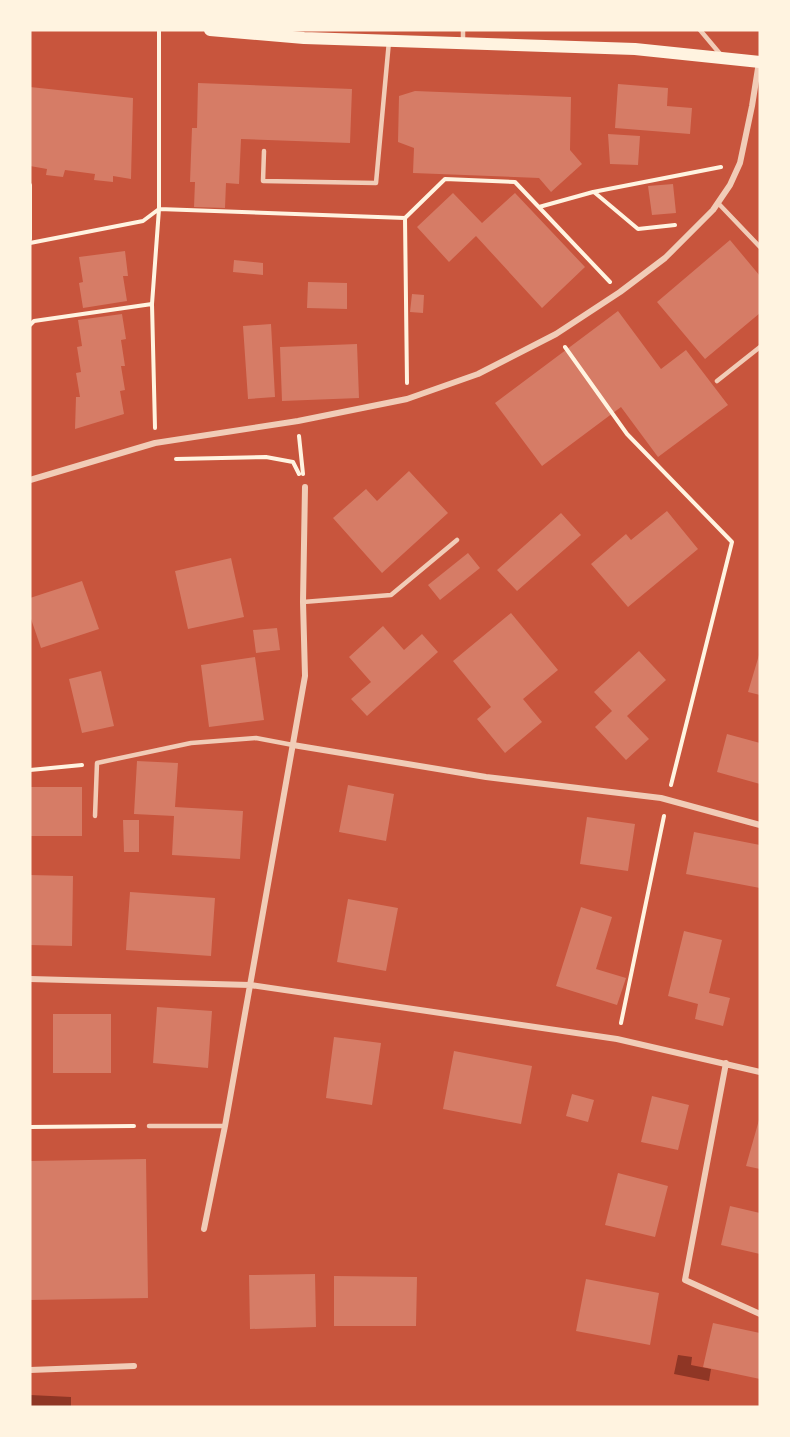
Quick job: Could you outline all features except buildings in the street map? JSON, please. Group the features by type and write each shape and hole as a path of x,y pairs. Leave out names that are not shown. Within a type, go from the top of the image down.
{"main road":[{"path":"210,30 304,38 389,41 463,36 635,49 760,62"}],"street":[{"path":"30,480 155,443 298,421 407,399 478,374 556,334 620,292 665,258 718,203 730,185 740,163 760,62"},
{"path":"204,1229 225,1126 305,676 303,602 305,487"},
{"path":"293,745 486,777 661,798 760,825"},
{"path":"30,979 250,985 617,1039 760,1072"},
{"path":"726,1063 685,1280 760,1314"},
{"path":"30,1370 134,1366"}],"lane":[{"path":"700,30 722,58"},
{"path":"264,151 263,181 376,183 389,41"},
{"path":"718,203 760,247"},
{"path":"717,381 760,347"},
{"path":"303,602 392,595 457,540"},
{"path":"95,816 98,763 191,743 256,738 293,745"},
{"path":"148,1126 225,1126"}],"path":[{"path":"159,30 159,209 152,304 155,443 162,459 266,457 292,462 305,487"},
{"path":"539,207 593,192 740,163"},
{"path":"30,185 30,241 143,220 159,209 405,218 446,179 515,182 620,292"},
{"path":"593,192 638,229 701,223"},
{"path":"405,218 407,399"},
{"path":"30,325 34,321 152,304"},
{"path":"556,334 627,434 732,542"},
{"path":"298,421 305,487"},
{"path":"30,770 98,763"},
{"path":"30,1127 148,1126"}],"shaded area":[{"path":"678,1355 692,1357 691,1365 711,1369 709,1381 674,1374"},
{"path":"30,1395 71,1397 71,1407 30,1407"}]}
